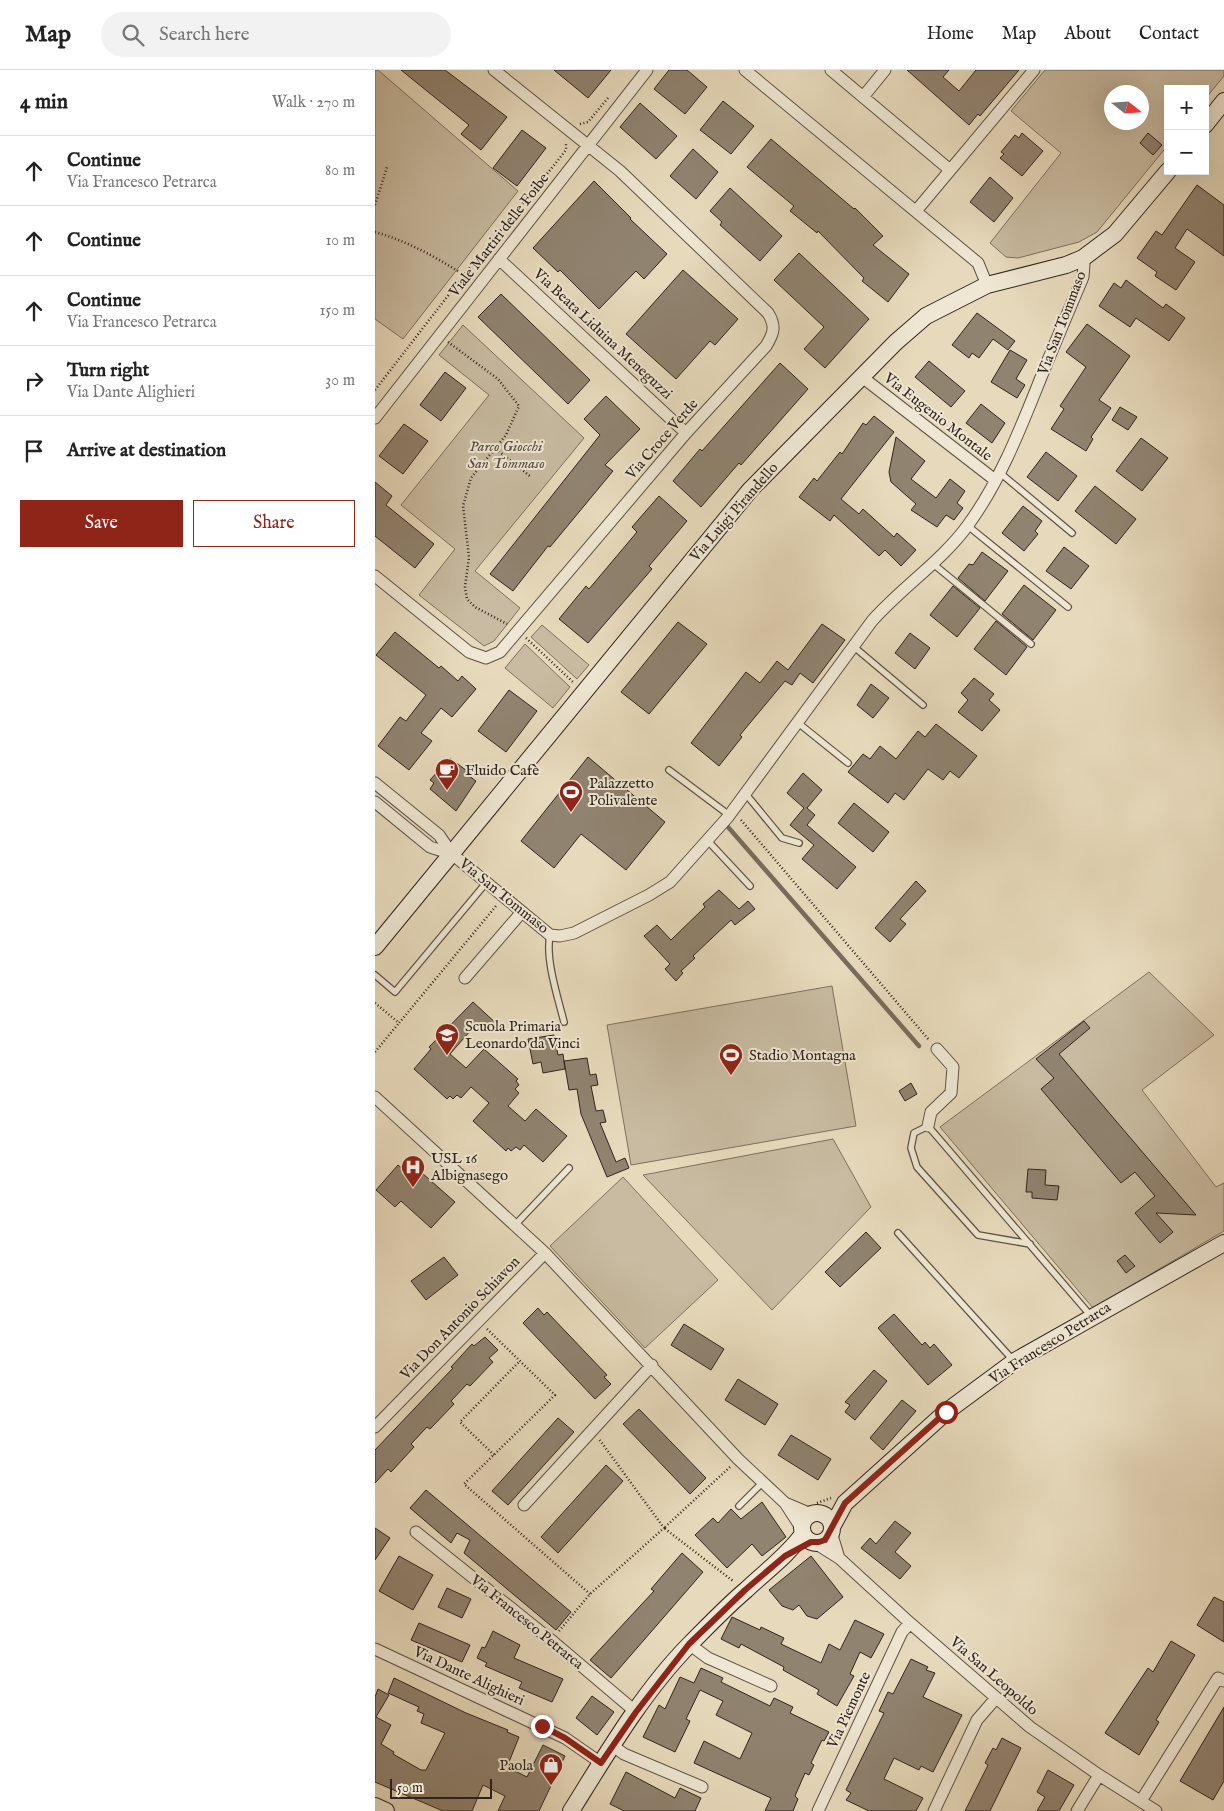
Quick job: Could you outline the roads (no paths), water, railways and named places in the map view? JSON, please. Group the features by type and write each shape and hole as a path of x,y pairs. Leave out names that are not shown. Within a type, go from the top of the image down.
{"street":[{"path":"494,70 588,145"},
{"name":"Viale Martiri delle Foibe","path":"375,418 647,70"},
{"path":"745,70 978,263 987,285"},
{"path":"831,70 950,170"},
{"path":"863,97 885,70"},
{"path":"916,211 1034,70"},
{"path":"1209,120 1224,101"},
{"name":"Via Croce Verde","path":"375,576 469,652 486,658 500,652 686,433 766,346 773,335 773,322 768,313 635,185 588,145"},
{"name":"Via San Tommaso","path":"375,947 452,854 521,913 550,935 560,936 574,932 649,895 670,882 708,841 734,817 745,793 853,646 893,597 968,526 997,476 1021,428 1083,277 1083,258 1115,234 1165,175"},
{"name":"Via Luigi Pirandello","path":"452,854 750,490 895,342 926,316 987,285 1066,265 1083,258"},
{"name":"Via Beata Liduina Meneguzzi","path":"499,259 686,433"},
{"name":"Via Eugenio Montale","path":"862,377 997,476"},
{"path":"375,783 439,835 452,854"},
{"path":"375,802 430,847 452,854"},
{"path":"465,978 521,913"},
{"path":"928,1126 931,1112 951,1093 953,1067 937,1048"},
{"path":"375,1097 545,1253 652,1365 738,1459 785,1503 808,1537 825,1540 831,1530"},
{"name":"Via Francesco Petrarca","path":"814,1510 841,1498 946,1412 1015,1361 1091,1316 1224,1243"},
{"name":"Via Don Antonio Schiavon","path":"375,1427 545,1253"},
{"path":"524,1506 652,1365"},
{"name":"Via Francesco Petrarca","path":"831,1530 841,1498"},
{"path":"785,1503 814,1510 825,1515 839,1558"},
{"path":"808,1537 804,1519 814,1510"},
{"name":"Via Francesco Petrarca","path":"416,1532 551,1640 636,1712"},
{"path":"571,1811 636,1712 689,1644 745,1590 808,1537"},
{"name":"Via San Leopoldo","path":"808,1537 839,1558 910,1623 1030,1727 1099,1775 1156,1811"},
{"name":"Via Piemonte","path":"818,1811 898,1639 910,1623"},
{"path":"689,1644 708,1658 771,1686"},
{"name":"Via Dante Alighieri","path":"375,1649 565,1738 601,1763"},
{"path":"1141,1801 1219,1678 1224,1681"},
{"path":"934,1811 977,1720 996,1698"},
{"path":"613,1746 624,1754 702,1787"},
{"path":"1077,1811 1099,1775"},
{"path":"375,1806 386,1811"}],"lane":[{"path":"997,476 1072,533"},
{"path":"968,526 1068,607"},
{"path":"931,563 1031,644"},
{"path":"853,646 923,705"},
{"path":"797,722 848,763"},
{"path":"669,770 734,817"},
{"path":"745,793 782,838 799,843"},
{"path":"708,841 750,886"},
{"path":"375,975 395,992 486,883"},
{"path":"550,935 548,944 563,1022"},
{"path":"1030,1244 978,1235 917,1167 911,1148 915,1133 928,1126 1030,1244 1091,1316"},
{"path":"515,1224 569,1168"},
{"path":"898,1234 1015,1361"},
{"path":"739,1506 763,1483"}],"waterway":[{"path":"728,827 919,1046"}],"place":[{"name":"Fluido Cafè","path":"447,791"},
{"name":"Palazzetto Polivalente","path":"571,813"},
{"name":"Scuola Primaria Leonardo da Vinci","path":"447,1056"},
{"name":"Stadio Montagna","path":"731,1076"},
{"name":"USL 16 Albignasego","path":"413,1188"},
{"name":"Paola","path":"551,1786"}],"park label":[{"name":"Parco Giocchi San Tommaso","path":"506,454"}]}
